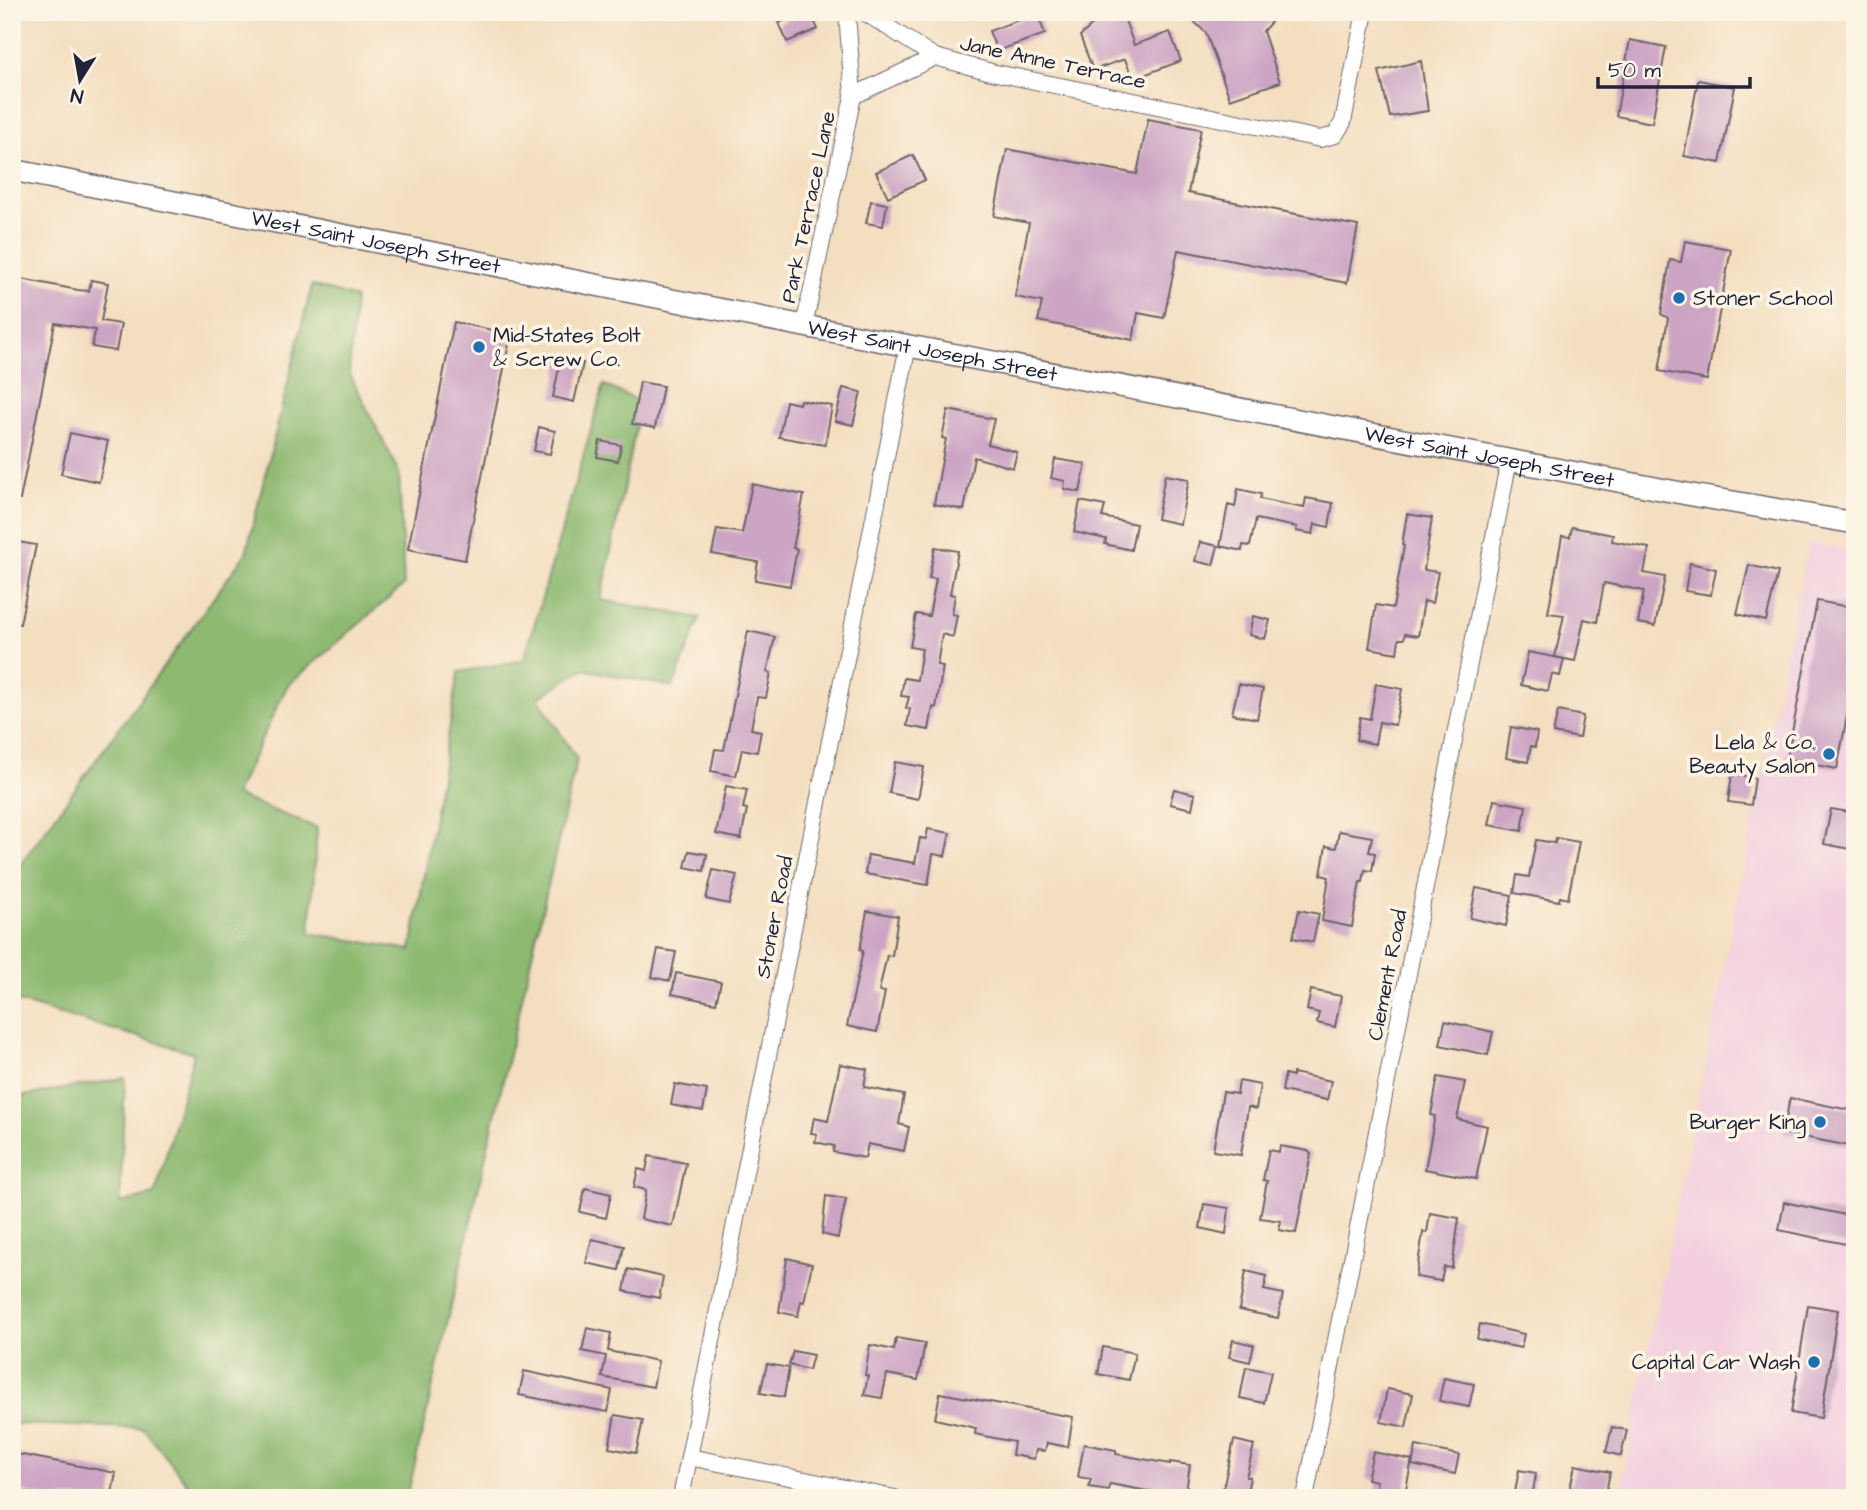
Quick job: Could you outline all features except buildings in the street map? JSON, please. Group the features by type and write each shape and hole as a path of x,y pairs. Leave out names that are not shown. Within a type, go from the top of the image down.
{"street":[{"path":"846,12 853,96"},
{"path":"864,12 934,57"},
{"name":"Jane Anne Terrace","path":"853,96 934,57 992,72 1320,139 1335,135 1343,122 1366,12"},
{"name":"Park Terrace Lane","path":"804,326 853,96"},
{"name":"West Saint Joseph Street","path":"12,170 804,326 1855,523"},
{"name":"Stoner Road","path":"681,1498 908,345"},
{"name":"Clement Road","path":"1305,1498 1509,460"},
{"path":"689,1457 895,1498"}],"shaded area":[{"path":"1808,543 1855,552 1855,1498 1619,1498"}],"green space":[{"path":"312,285 355,298 349,373 399,472 404,585 287,686 235,795 317,828 310,933 411,950 459,672 524,660 604,385 641,402 601,600 700,618 673,687 583,669 538,698 577,759 407,1498 233,1498 190,1487 143,1428 12,1424 12,1098 125,1078 120,1203 155,1195 194,1053 12,1000 12,876 246,553"}],"place":[{"name":"Stoner School","path":"1679,298"},
{"name":"Mid-States Bolt & Screw Co.","path":"479,347"},
{"name":"Lela & Co. Beauty Salon","path":"1829,754"},
{"name":"Burger King","path":"1820,1122"},
{"name":"Capital Car Wash","path":"1814,1362"}]}
